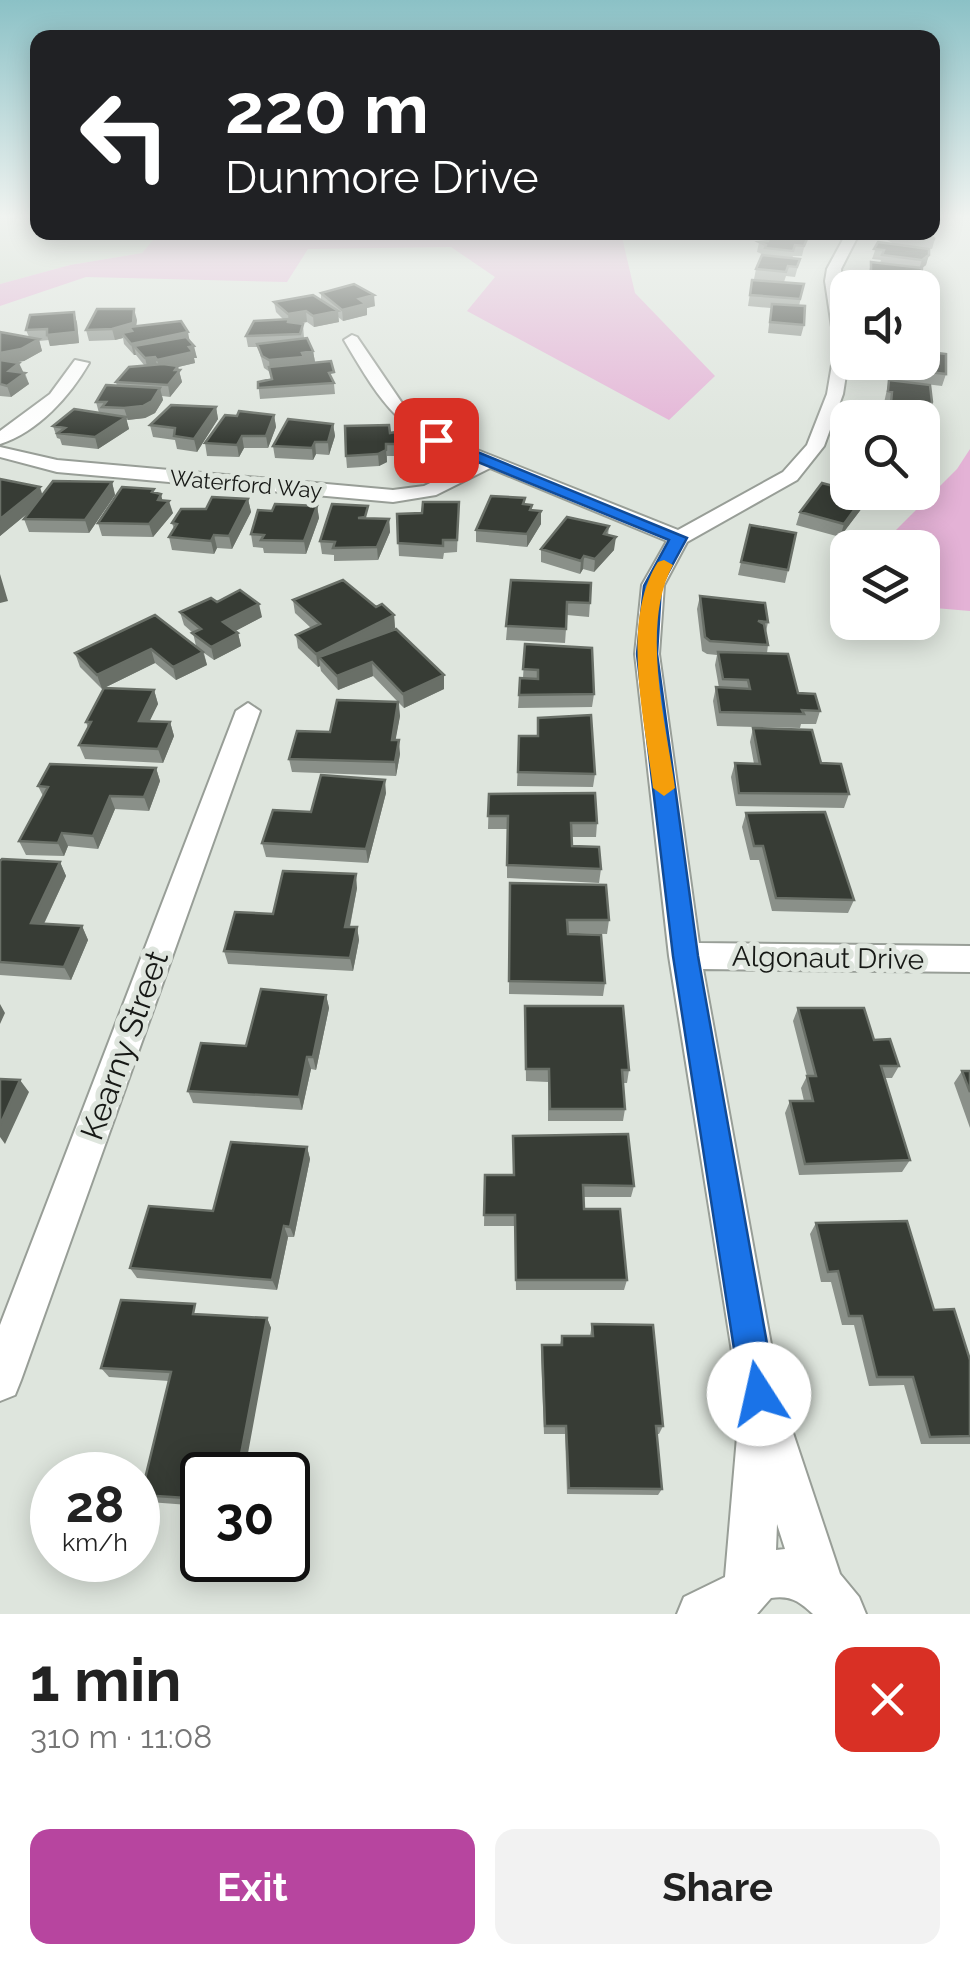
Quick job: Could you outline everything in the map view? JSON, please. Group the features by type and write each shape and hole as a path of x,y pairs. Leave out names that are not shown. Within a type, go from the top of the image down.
{"street":[{"path":"730,1602 754,1535 759,1394 686,956 647,654 652,586 679,538 790,476 816,446 835,394 843,348 834,291"},
{"path":"352,340 400,413 436,440 679,538"},
{"path":"0,439 37,416 69,386 81,363"},
{"name":"Waterford Way","path":"0,452 57,466 393,496 428,491 487,463"},
{"name":"Kearny Street","path":"0,1380 248,711"},
{"name":"Algonaut Drive","path":"686,956 970,959"},
{"path":"759,1394 841,1606"},
{"path":"730,1602 760,1576 779,1571 800,1575 841,1606"}],"shaded area":[{"path":"0,291 44,291 0,306"},
{"path":"483,291 635,291 715,376 669,420 467,311"},
{"path":"970,449 970,611 940,608 940,530 896,530 916,510 940,510 940,486"}],"building":[{"path":"367,291 374,295 359,299 366,304 342,310 321,293"},
{"path":"750,291 802,291 800,299 750,295"},
{"path":"313,295 338,311 313,316 306,311 288,314 274,302"},
{"path":"772,304 805,306 804,325 770,322"},
{"path":"97,309 134,309 133,323 86,330"},
{"path":"74,312 76,332 47,335 47,329 26,330 30,315"},
{"path":"289,319 288,322 303,324 300,334 246,336 254,321"},
{"path":"181,321 188,332 131,344 122,333 132,331 129,327"},
{"path":"0,332 39,339 21,349 0,353"},
{"path":"186,337 194,346 189,347 193,352 157,360 145,358 134,346"},
{"path":"307,338 313,351 302,353 304,357 269,360 262,356 257,344"},
{"path":"940,353 946,354 946,374 940,373"},
{"path":"0,360 19,363 9,371 25,373 7,386 0,384"},
{"path":"331,361 334,372 329,373 334,383 258,388 258,382 272,379 269,367"},
{"path":"178,366 175,370 180,370 168,385 116,382 129,367"},
{"path":"889,380 930,385 932,400 891,400 892,392 888,391"},
{"path":"106,385 160,388 152,401 143,406 102,407 106,402 96,402"},
{"path":"171,405 216,407 194,439 174,436 175,428 150,425"},
{"path":"74,409 126,417 95,437 58,433 65,428 53,426"},
{"path":"239,411 274,415 266,436 242,436 237,445 205,443 225,415 237,416"},
{"path":"288,419 333,424 328,442 315,442 312,448 273,446"},
{"path":"389,425 390,433 396,432 398,444 386,444 386,450 378,454 346,456 345,426"},
{"path":"0,479 40,487 0,519"},
{"path":"53,481 112,482 85,520 24,519"},
{"path":"822,483 830,485 830,510 854,510 844,524 800,512"},
{"path":"122,487 154,489 152,492 161,494 158,500 169,501 149,524 98,523"},
{"path":"491,496 525,498 523,504 532,505 530,510 541,511 527,534 476,530"},
{"path":"212,497 248,499 229,536 214,535 211,541 169,537 181,509 206,509"},
{"path":"423,502 459,502 457,540 443,540 443,546 398,543 397,514 422,513"},
{"path":"275,504 317,506 304,541 261,540 264,535 251,534 258,510 272,511"},
{"path":"332,504 368,506 365,517 358,518 389,519 377,547 333,548 335,542 320,541"},
{"path":"567,517 609,526 604,534 616,537 595,559 584,556 581,561 541,549"},
{"path":"750,525 796,533 788,570 741,562"},
{"path":"343,580 376,607 382,604 394,615 316,654 296,635 320,624 293,600"},
{"path":"511,580 591,583 590,603 567,602 566,629 506,626"},
{"path":"240,590 259,604 223,622 238,633 211,647 192,633 201,629 180,612 211,598 217,602"},
{"path":"700,596 765,603 768,622 758,621 764,624 768,645 710,641 705,637"},
{"path":"155,615 203,652 173,667 151,649 97,675 75,653"},
{"path":"396,629 444,675 403,694 372,662 337,676 319,657"},
{"path":"525,644 592,648 594,694 519,695 520,678 538,679 538,670 523,669"},
{"path":"718,652 788,654 798,693 815,694 820,711 720,712 716,687 750,689 748,680 723,679"},
{"path":"104,688 154,690 139,721 170,722 158,749 79,745"},
{"path":"337,700 398,702 392,740 399,740 395,762 289,759 297,731 330,732"},
{"path":"591,715 595,774 518,772 519,736 538,736 538,718"},
{"path":"753,728 812,730 821,763 841,764 849,794 739,793 735,763 760,764"},
{"path":"50,764 156,768 144,797 110,796 93,836 62,833 58,843 19,841 48,787 38,786"},
{"path":"321,775 385,780 366,849 262,843 273,810 311,812"},
{"path":"595,793 597,823 571,823 572,846 599,847 601,869 507,865 508,816 488,816 489,794"},
{"path":"825,812 854,900 776,898 763,846 754,846 746,813"},
{"path":"2,859 60,862 31,923 82,926 64,967 0,962"},
{"path":"283,871 356,874 345,927 357,927 350,958 224,951 235,912 273,914"},
{"path":"510,883 606,885 609,920 567,920 568,934 601,935 605,983 509,981"},
{"path":"261,989 326,995 313,1057 307,1057 299,1097 188,1091 201,1043 246,1046"},
{"path":"525,1006 623,1006 629,1070 622,1070 625,1109 550,1109 549,1069 526,1069"},
{"path":"798,1008 864,1008 874,1040 890,1039 899,1066 881,1066 910,1160 805,1164 790,1101 813,1101 807,1076 816,1076"},
{"path":"962,1071 970,1071 970,1092"},
{"path":"0,1079 20,1080 0,1125"},
{"path":"628,1134 634,1186 583,1185 584,1209 620,1209 627,1280 516,1280 515,1215 484,1215 485,1175 514,1175 513,1136"},
{"path":"231,1142 307,1147 290,1227 284,1226 272,1280 130,1268 149,1206 213,1211"},
{"path":"907,1221 934,1310 954,1309 970,1360 970,1436 930,1437 913,1377 877,1377 862,1316 849,1316 838,1271 828,1272 816,1223"},
{"path":"121,1300 195,1304 193,1314 267,1318 241,1452 180,1452 180,1498 160,1496 160,1452 151,1452 171,1372 101,1368"},
{"path":"592,1324 653,1325 663,1426 656,1426 662,1489 569,1488 566,1426 545,1426 542,1345 562,1345 562,1336 593,1336"}],"slow traffic":[{"path":"664,565 652,586 647,654 664,788"}],"route":[{"path":"436,440 679,538 652,586 647,654 686,956 759,1394"}]}
